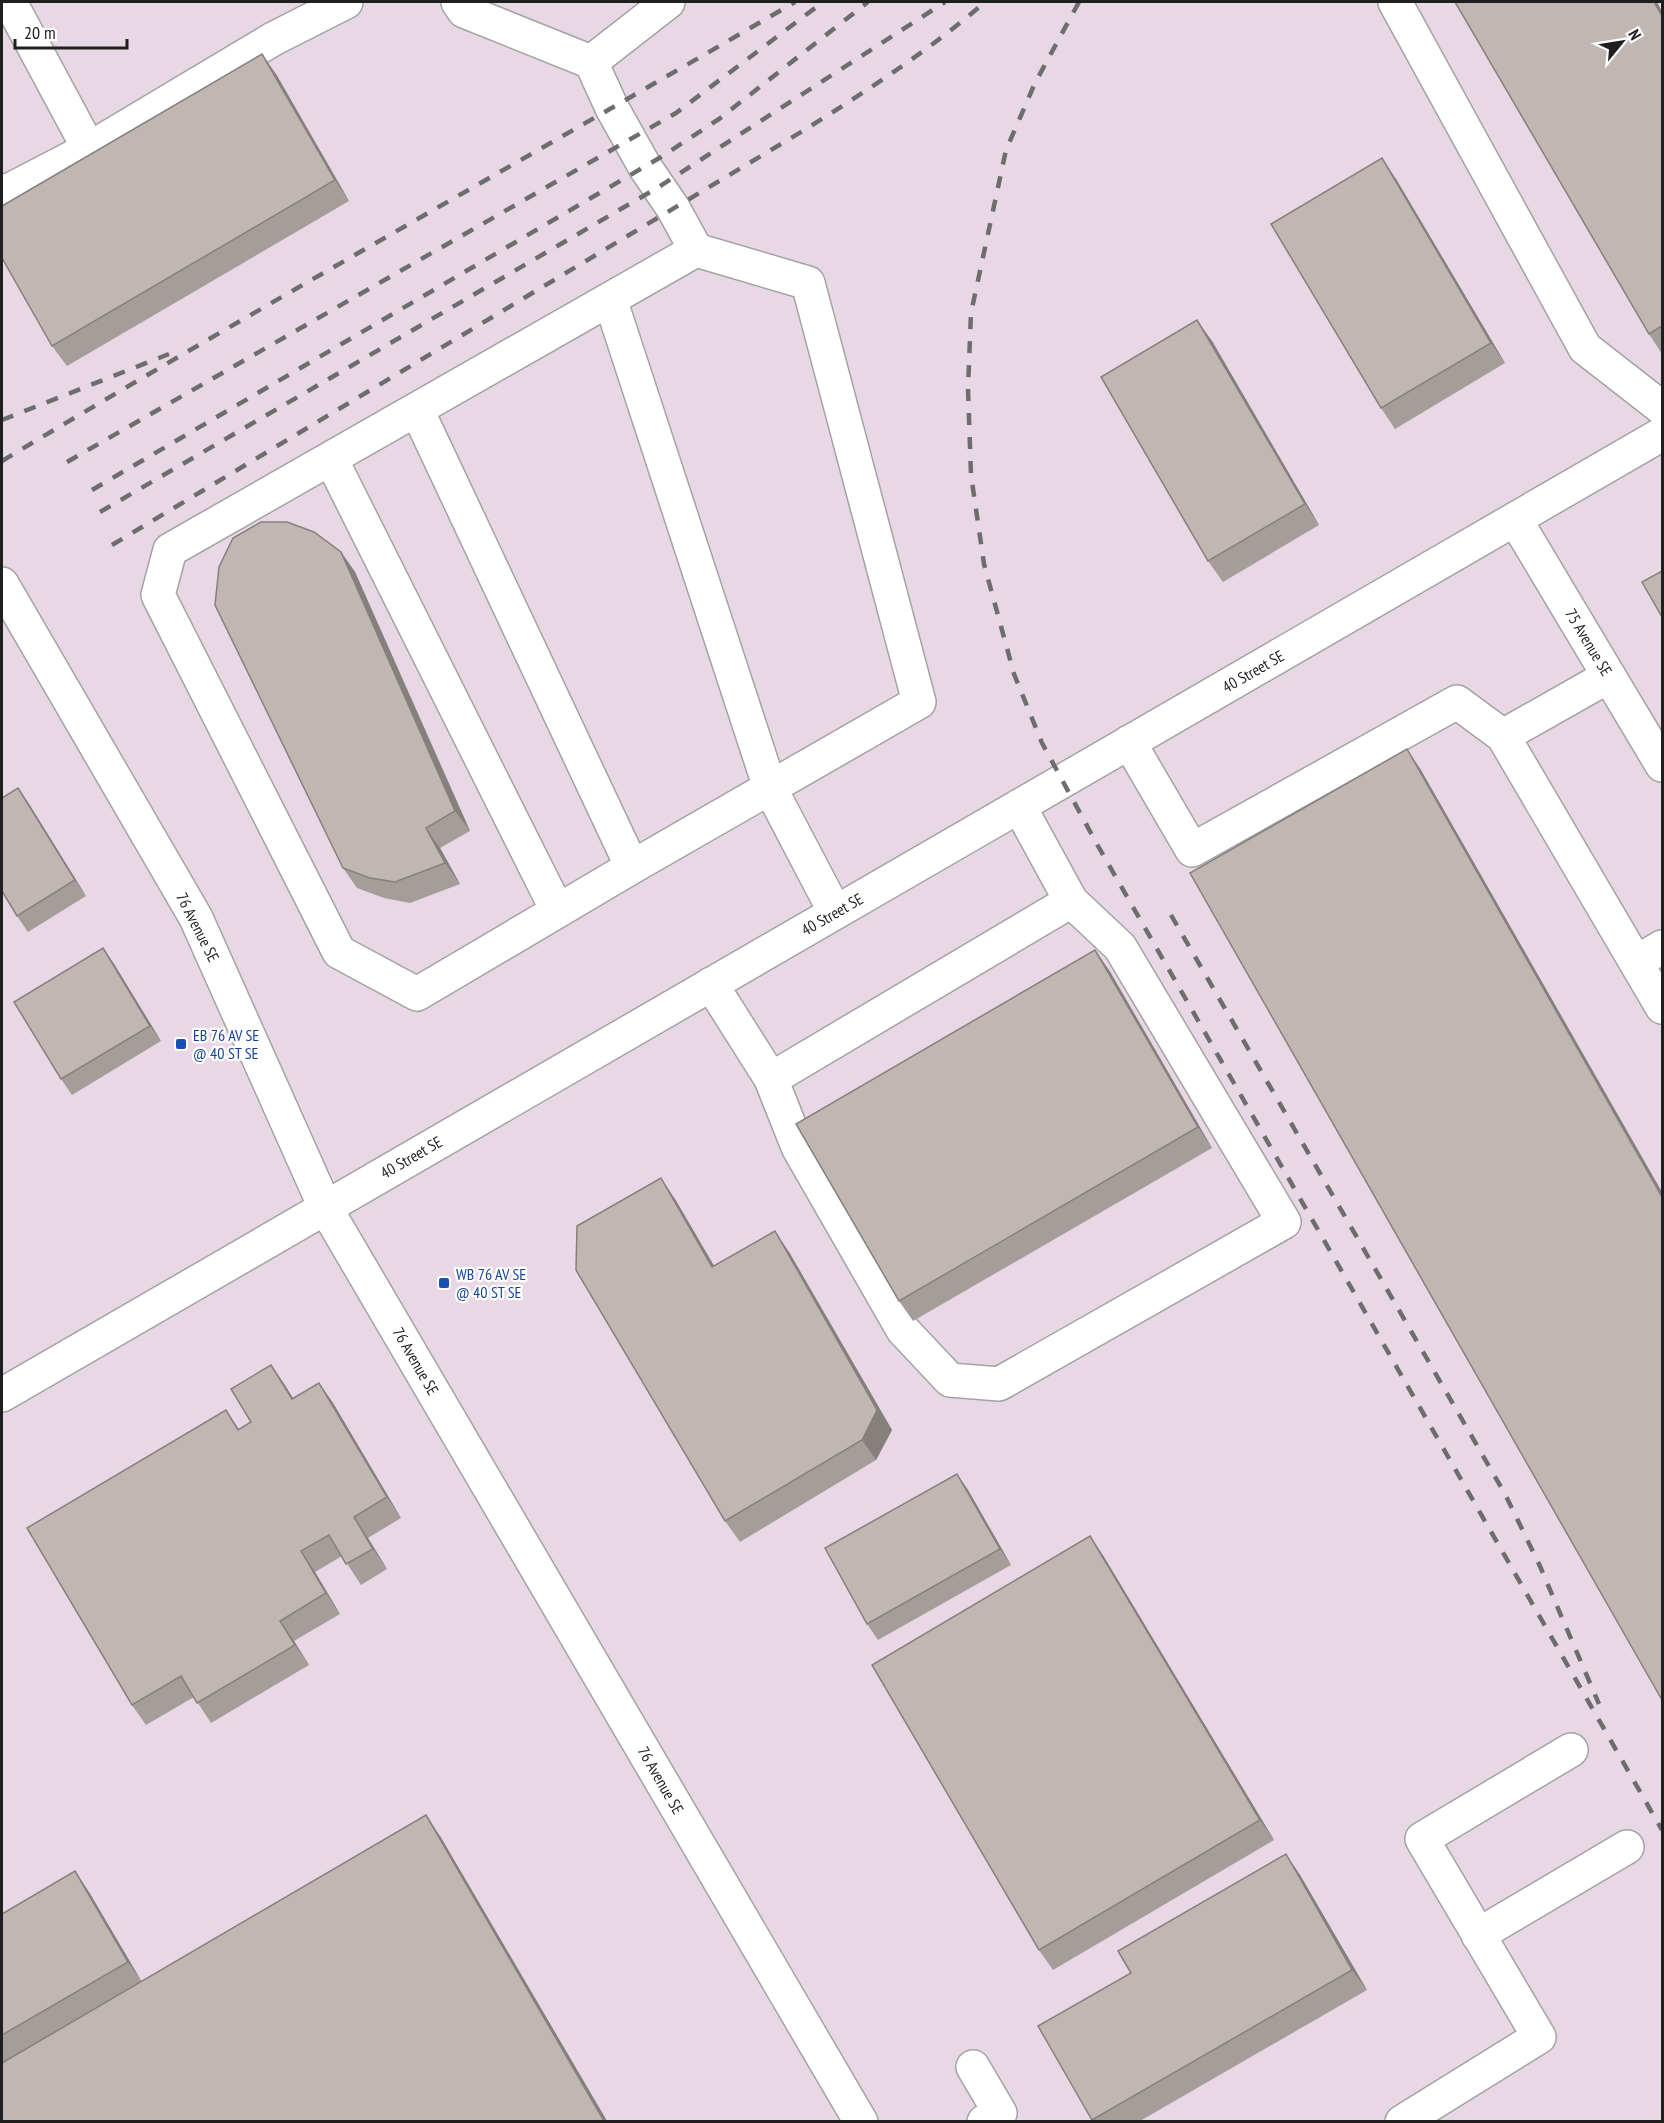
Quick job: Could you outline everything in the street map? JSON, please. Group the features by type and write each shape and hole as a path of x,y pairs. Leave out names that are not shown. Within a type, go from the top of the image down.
{"street":[{"path":"10,2 89,149"},
{"path":"2,191 10,190 89,149 273,39 346,2"},
{"path":"458,2 464,11 591,62 612,108 696,250 808,283 919,702 417,994 339,952 158,595 170,550 696,250"},
{"path":"591,62 669,2"},
{"path":"1395,2 1585,348 1662,408"},
{"path":"610,299 770,788 835,912"},
{"path":"417,410 632,867"},
{"name":"40 Street SE","path":"2,1395 1662,434"},
{"path":"331,459 558,910"},
{"name":"75 Avenue SE","path":"1515,519 1662,765"},
{"name":"76 Avenue SE","path":"2,584 196,918 326,1207 861,2121"},
{"path":"1503,736 1609,676"},
{"path":"1129,742 1192,850 1457,702 1503,736 1650,955 1662,1007"},
{"path":"711,984 771,1079 798,1147 903,1330 950,1380 999,1384 1284,1222 1120,947 1071,901 1019,806"},
{"path":"771,1079 1071,901"},
{"path":"1402,2121 1539,2037 1422,1839 1571,1750"},
{"path":"1478,1935 1628,1847"},
{"path":"973,2067 996,2118"}],"shaded area":[{"path":"2,2 1662,2 1662,2121 2,2121"}],"building":[{"path":"1455,2 1654,2 1662,16 1662,326 1649,334"},
{"path":"262,54 335,180 52,346 2,258 2,206"},
{"path":"1382,158 1491,343 1381,408 1271,224"},
{"path":"1197,320 1305,504 1208,561 1101,377"},
{"path":"261,522 287,522 314,532 341,552 455,811 426,828 445,863 395,882 370,878 343,868 215,605 219,567 233,538"},
{"path":"1662,571 1662,617 1642,582"},
{"path":"1407,749 1662,1197 1662,1700 1190,873"},
{"path":"18,788 75,880 17,916 2,891 2,798"},
{"path":"103,948 150,1026 61,1079 14,1002"},
{"path":"1095,950 1198,1127 899,1301 796,1124"},
{"path":"661,1178 712,1267 775,1231 877,1410 862,1440 725,1521 576,1270 577,1226"},
{"path":"271,1365 292,1399 319,1383 387,1497 354,1517 373,1549 346,1564 329,1535 301,1551 326,1593 280,1621 295,1645 197,1703 181,1676 132,1705 27,1528 226,1410 238,1430 251,1422 231,1389"},
{"path":"957,1474 1000,1549 867,1624 825,1548"},
{"path":"1090,1536 1260,1820 1039,1950 872,1665"},
{"path":"426,1815 604,2121 2,2121 2,2063"},
{"path":"1286,1854 1352,1970 1092,2120 1038,2026 1131,1973 1118,1951"},
{"path":"75,1871 128,1962 2,2035 2,1914"}],"railway":[{"path":"2,461 795,2"},
{"path":"67,462 676,113 823,2"},
{"path":"92,490 661,157 719,119 868,2"},
{"path":"100,512 657,188 945,2"},
{"path":"112,545 806,129 921,53 985,2"},
{"path":"1079,2 1035,83 1006,150 971,313 968,389 971,475 984,564 1014,674 1042,743 1098,846 1662,1830"},
{"path":"2,420 169,354"},
{"path":"1171,915 1505,1494 1539,1564 1599,1704"}],"place":[{"name":"EB 76 AV SE @ 40 ST SE","path":"181,1044"},
{"name":"WB 76 AV SE @ 40 ST SE","path":"444,1283"}]}
